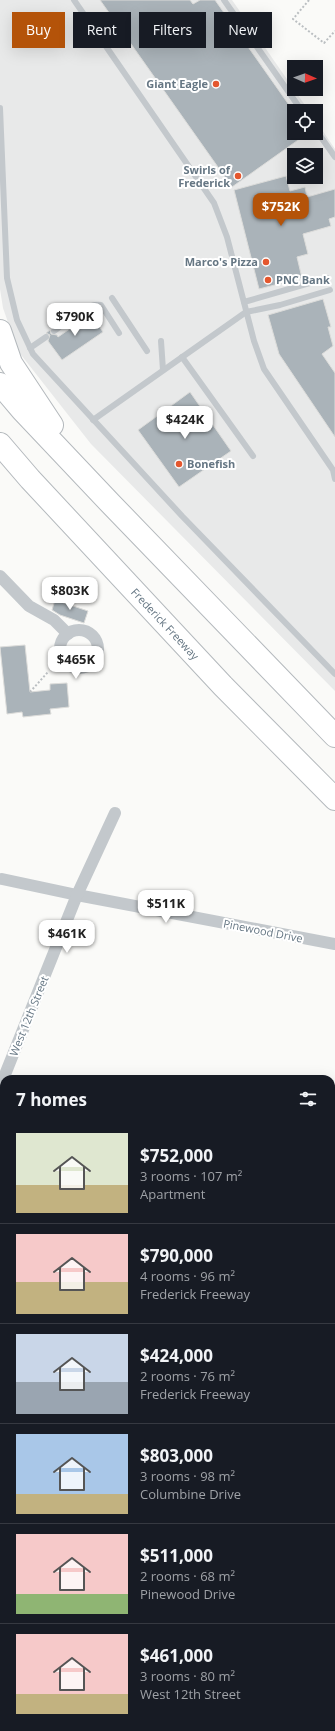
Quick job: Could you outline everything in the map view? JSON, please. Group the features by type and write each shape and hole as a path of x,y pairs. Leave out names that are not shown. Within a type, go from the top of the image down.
{"highway":[{"path":"0,331 12,363 28,391 110,503"},
{"path":"0,384 22,410 110,503 335,736"},
{"name":"Frederick Freeway","path":"0,444 30,479 223,686 335,798"},
{"path":"0,469 30,479"}],"street":[{"path":"0,576 29,606 54,620 68,634"},
{"name":"West 12th Street","path":"6,1075 78,895 114,813"},
{"name":"Pinewood Drive","path":"2,879 335,944"}],"lane":[{"path":"74,0 214,203 227,238 246,312 264,369 334,469 335,479"},
{"path":"224,0 297,104"},
{"path":"0,108 7,278 17,320 33,354 182,516 335,674"},
{"path":"323,140 335,157"},
{"path":"244,302 327,278"},
{"path":"93,420 246,312 280,305 330,290"},
{"path":"112,298 147,351"},
{"path":"54,331 90,306 101,305 119,333"},
{"path":"30,348 46,337"},
{"path":"161,341 163,370"},
{"path":"182,357 253,456"}],"path":[{"path":"309,0 293,19 324,44 335,31"},
{"path":"30,692 48,672"}],"shaded area":[{"path":"0,0 232,0 240,12 214,12 214,48 265,48 287,79 287,96 299,96 304,104 287,104 287,140 323,140 323,131 335,149 335,691 91,444 18,351 3,308 0,289"}],"building":[{"name":"Giant Eagle","path":"100,0 190,0 193,4 200,0 215,0 223,12 214,12 214,48 249,48 288,104 287,104 287,140 298,140 232,187 131,44 131,12 108,12"},
{"path":"286,176 290,191 305,187 307,197 335,189 335,217 329,219 331,226 303,234 308,254 297,257 302,278 259,289 234,190"},
{"path":"323,299 331,327 328,327 333,346 322,354 335,373 335,437 279,354 268,315"},
{"path":"91,314 103,332 62,360 48,341 50,335 46,333 50,330 51,334 57,335 58,337"},
{"path":"190,392 231,451 179,487 138,430"},
{"path":"55,600 88,611 84,623 60,615 52,610"},
{"path":"25,645 30,692 50,690 50,684 67,683 69,707 50,709 51,714 23,717 22,712 7,714 0,647"}],"place":[{"name":"Giant Eagle","path":"216,84"},
{"name":"Swirls of Frederick","path":"238,176"},
{"name":"Marco's Pizza","path":"266,262"},
{"name":"PNC Bank","path":"268,280"},
{"name":"Bonefish","path":"179,464"}]}
